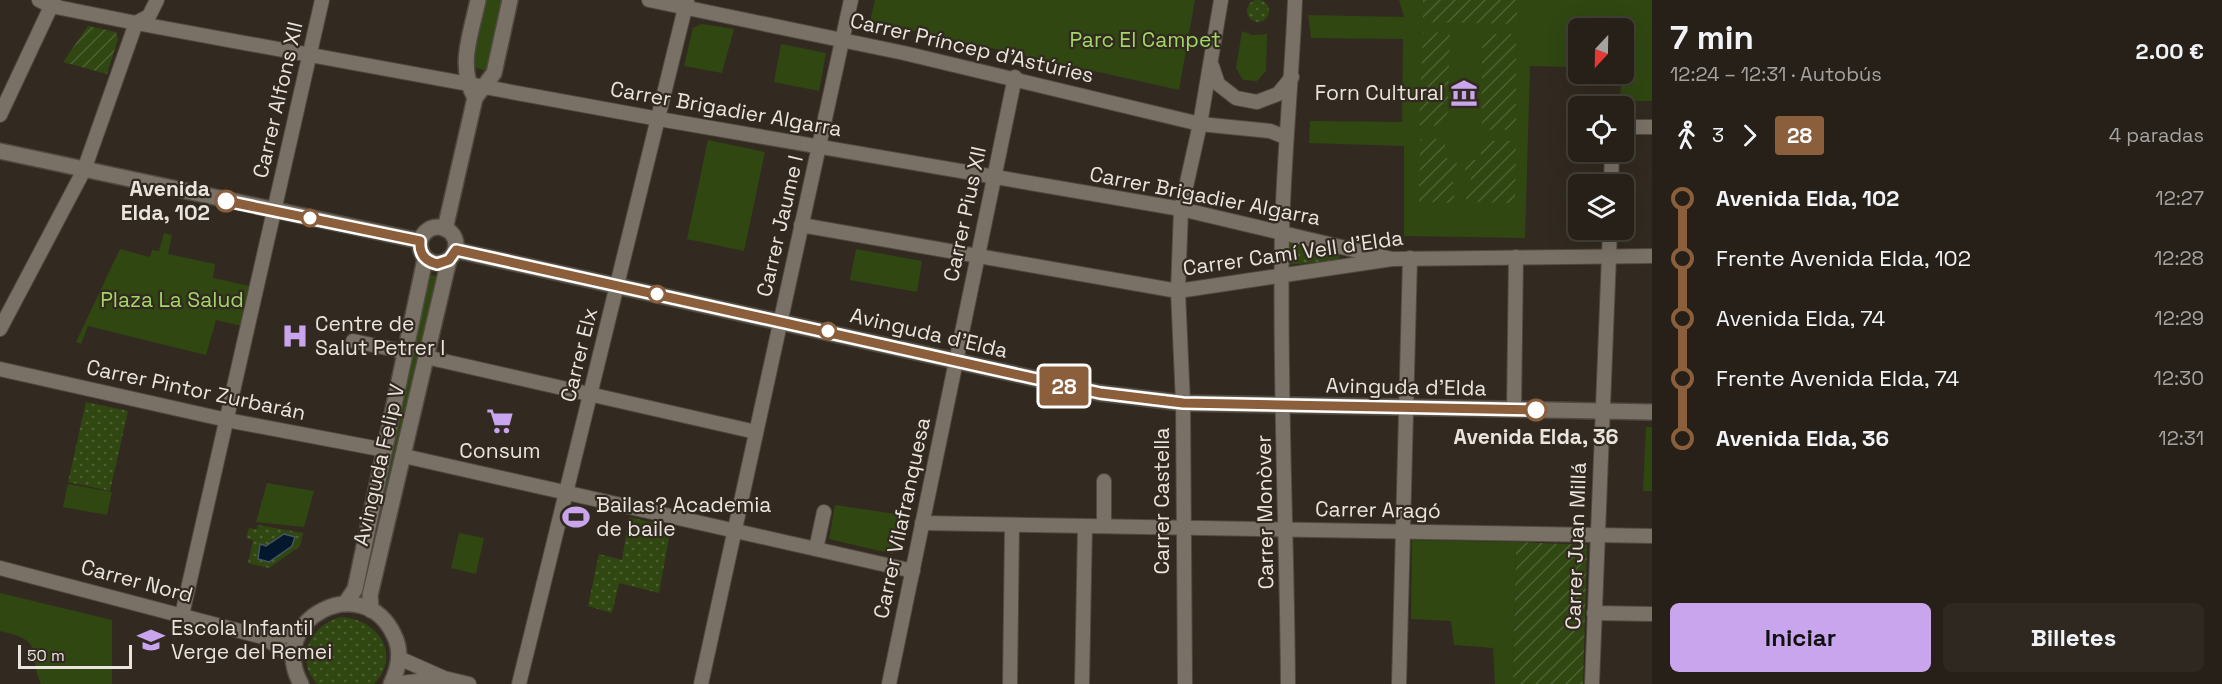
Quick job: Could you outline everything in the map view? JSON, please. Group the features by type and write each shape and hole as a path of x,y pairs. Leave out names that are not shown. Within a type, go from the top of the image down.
{"street":[{"path":"0,329 84,170 136,24 149,16 157,0"},
{"name":"Carrer Alfons XII","path":"182,615 322,0"},
{"path":"475,98 466,82 464,67 478,0"},
{"path":"445,229 475,98 494,73 510,0"},
{"name":"Carrer Príncep d'Astúries","path":"649,0 686,4 842,39 1015,78 1200,124 1270,131 1285,137"},
{"name":"Carrer Jaume I","path":"701,684 851,0"},
{"name":"Carrer Castella","path":"1185,684 1183,403 1178,291 1181,209 1200,124 1221,0"},
{"name":"Carrer Monòver","path":"1288,684 1282,232 1285,137 1290,112 1295,0"},
{"path":"0,115 48,2"},
{"name":"Carrer Brigadier Algarra","path":"48,2 136,24 466,82 659,119 1181,209 1392,259"},
{"name":"Carrer Elx","path":"519,684 686,4"},
{"path":"1211,64 1218,84 1236,98 1257,102 1278,94 1292,77"},
{"name":"Carrer Pius XII","path":"956,360 1015,78"},
{"path":"1634,127 1652,127"},
{"path":"0,151 420,241"},
{"name":"Carrer Camí Vell d'Elda","path":"801,225 1178,291 1392,259 1652,256"},
{"path":"432,228 445,229 454,237 452,255 437,264 425,259 419,248 426,231 432,228"},
{"name":"Carrer Juan Millá","path":"1592,684 1609,240"},
{"name":"Avinguda d'Elda","path":"452,255 618,286 1100,393 1183,403 1652,412"},
{"name":"Avinguda Felip V","path":"371,610 370,595 452,255"},
{"path":"1514,409 1516,257"},
{"path":"1399,684 1410,258"},
{"name":"Avinguda Felip V","path":"345,604 355,589 425,259"},
{"path":"353,341 406,352"},
{"path":"426,357 756,432"},
{"name":"Carrer Vilafranquesa","path":"889,684 956,360"},
{"name":"Carrer Pintor Zurbarán","path":"0,369 227,420 384,450"},
{"path":"404,456 913,571"},
{"path":"1104,481 1104,526"},
{"path":"816,549 824,512"},
{"name":"Carrer Aragó","path":"922,523 1652,536"},
{"path":"1010,684 1012,525"},
{"path":"1082,684 1085,526"},
{"name":"Carrer Nord","path":"0,568 263,637 298,635"},
{"path":"301,684 293,657 298,635 306,622 317,613 331,606 345,604 371,610 392,630 399,658 393,684 444,678"},
{"path":"1594,613 1652,614"},
{"name":"Carrer Nord","path":"263,637 293,657"},
{"path":"399,658 444,678 469,684"}],"green space":[{"path":"486,0 503,0 488,71 472,67"},
{"name":"Parc El Campet","path":"875,0 1195,0 1179,90 870,21"},
{"path":"1258,0 1266,3 1269,11 1266,19 1258,22 1250,19 1247,11 1250,3"},
{"path":"1399,0 1652,0 1652,101 1634,101 1634,96 1620,96 1621,84 1634,84 1634,18 1568,18 1568,67 1530,66 1525,238 1404,236 1404,146 1309,143 1310,121 1402,122 1403,39 1311,38 1308,15 1404,17"},
{"path":"1423,0 1517,0 1517,24 1423,22"},
{"path":"702,24 734,29 722,73 684,66 693,28"},
{"path":"88,26 116,32 118,39 107,74 63,62"},
{"path":"1242,31 1252,35 1267,34 1266,71 1257,81 1243,80 1236,68"},
{"path":"1423,32 1450,33 1447,126 1419,125"},
{"path":"1482,34 1516,34 1516,130 1482,130"},
{"path":"781,44 826,53 819,91 774,82"},
{"path":"1420,139 1445,139 1445,158 1457,159 1456,173 1452,174 1455,203 1419,202"},
{"path":"708,140 765,152 744,251 687,239"},
{"path":"1481,141 1516,141 1515,203 1466,202 1466,189 1471,189 1471,172 1465,171 1466,160 1481,160"},
{"name":"Plaza La Salud","path":"164,233 172,235 168,254 215,264 213,278 250,286 242,326 216,320 206,355 88,326 81,344 76,342 120,249 150,257 152,250 159,251"},
{"path":"1288,242 1337,250 1341,253 1338,260 1287,265"},
{"path":"856,249 922,261 917,292 850,280"},
{"path":"426,274 441,277 365,602 354,599"},
{"path":"86,402 128,411 110,491 68,482"},
{"path":"1646,427 1652,427 1652,491 1643,491"},
{"path":"267,483 314,491 304,527 256,522"},
{"path":"68,484 112,492 107,515 63,507"},
{"path":"835,505 903,515 893,554 829,539"},
{"path":"629,517 671,527 659,593 619,583 612,613 588,606 599,554 622,560"},
{"path":"258,525 303,533 300,546 269,568 248,563 253,540 246,538 249,528 257,529"},
{"path":"459,533 484,538 476,574 451,568"},
{"path":"1412,540 1516,542 1513,684 1495,684 1493,648 1454,645 1451,621 1411,619"},
{"path":"1516,542 1587,545 1583,684 1513,684"},
{"path":"0,593 112,620 112,684 41,684 30,643 15,635 0,631"},
{"path":"340,617 365,624 381,639 386,661 374,684 317,684 310,674 306,654 313,635 329,621"}],"water":[{"path":"284,534 295,537 292,546 269,562 258,559 260,544 266,546"}],"bus line":[{"name":"28","path":"226,201 420,241 421,254 425,259 437,264 449,260 456,250 1100,393 1183,403 1536,410"}],"place":[{"name":"Forn Cultural","path":"1464,93"},
{"name":"Avenida Elda, 102","path":"226,201"},
{"name":"Centre de Salut Petrer I","path":"295,336"},
{"name":"Avenida Elda, 36","path":"1536,410"},
{"name":"Consum","path":"500,421"},
{"name":"Bailas? Academia de baile","path":"576,517"},
{"name":"Escola Infantil Verge del Remei","path":"151,640"}]}
